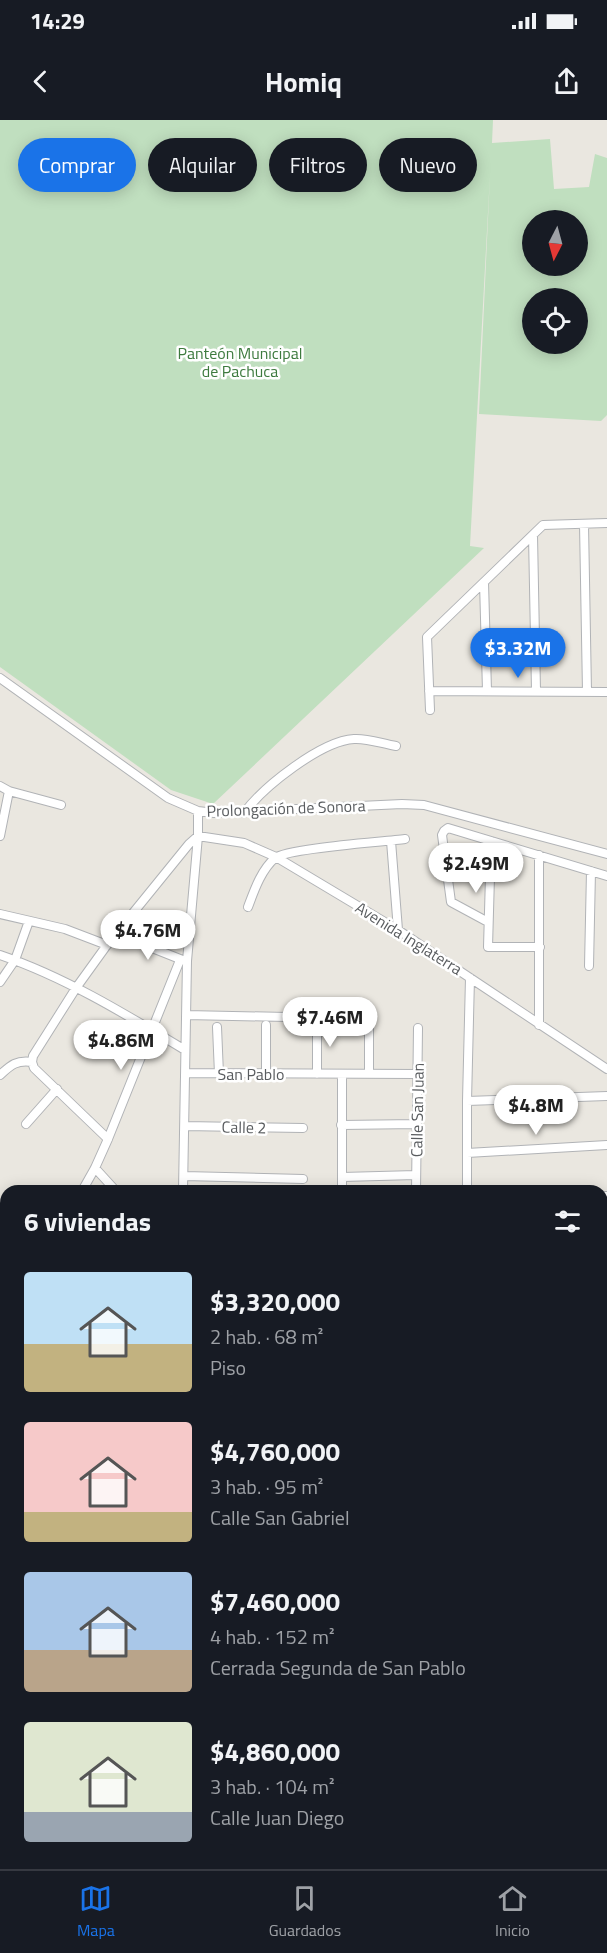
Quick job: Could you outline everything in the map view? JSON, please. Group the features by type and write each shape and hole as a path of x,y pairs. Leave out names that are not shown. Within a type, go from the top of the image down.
{"street":[{"path":"430,710 427,637 543,525 607,523"},
{"path":"584,524 587,692"},
{"path":"533,535 536,692"},
{"path":"484,582 487,691"},
{"name":"Prolongación de Sonora","path":"0,678 168,798 198,811 244,813 402,804 424,806 607,854"},
{"path":"429,691 607,692"},
{"path":"244,813 251,803 297,764 334,743 356,738 396,746"},
{"path":"0,786 9,791 61,805"},
{"path":"0,836 9,791"},
{"path":"183,1185 186,1015 183,961 198,836 198,811"},
{"path":"488,921 451,902 442,835 448,828 607,876"},
{"path":"108,1139 34,1068 33,1056 76,988 107,945 198,836"},
{"name":"Avenida Inglaterra","path":"198,836 244,843 276,857 398,930 607,1069"},
{"path":"248,907 256,887 276,857 294,851 405,839"},
{"path":"391,841 398,930"},
{"path":"491,841 488,947 540,947"},
{"path":"539,855 539,1025"},
{"path":"589,966 591,871"},
{"path":"0,914 65,929 107,945"},
{"path":"0,982 15,960 29,921"},
{"path":"117,934 183,961"},
{"path":"0,955 76,988 185,1050"},
{"path":"86,1185 96,1168 151,1029 183,961"},
{"path":"467,1185 470,978"},
{"path":"186,1015 287,1017"},
{"path":"317,1023 317,1074"},
{"path":"266,1025 266,1074"},
{"path":"369,1026 369,1074"},
{"path":"218,1027 219,1074"},
{"name":"Calle San Juan","path":"416,1185 418,1028"},
{"path":"0,1075 14,1063 22,1060 32,1062"},
{"name":"San Pablo","path":"185,1073 417,1074"},
{"path":"342,1074 342,1185"},
{"path":"26,1124 57,1089"},
{"path":"467,1101 607,1096"},
{"path":"341,1125 417,1124"},
{"name":"Calle 2","path":"185,1126 303,1128"},
{"path":"467,1153 607,1145"},
{"path":"96,1168 109,1185"},
{"path":"342,1178 416,1175"},
{"path":"184,1176 303,1179"}],"green space":[{"name":"Panteón Municipal de Pachuca","path":"0,120 493,120 492,143 550,139 554,189 589,187 595,154 607,158 607,415 601,421 479,414 490,175 470,546 484,548 213,804 171,790 0,667"}]}
